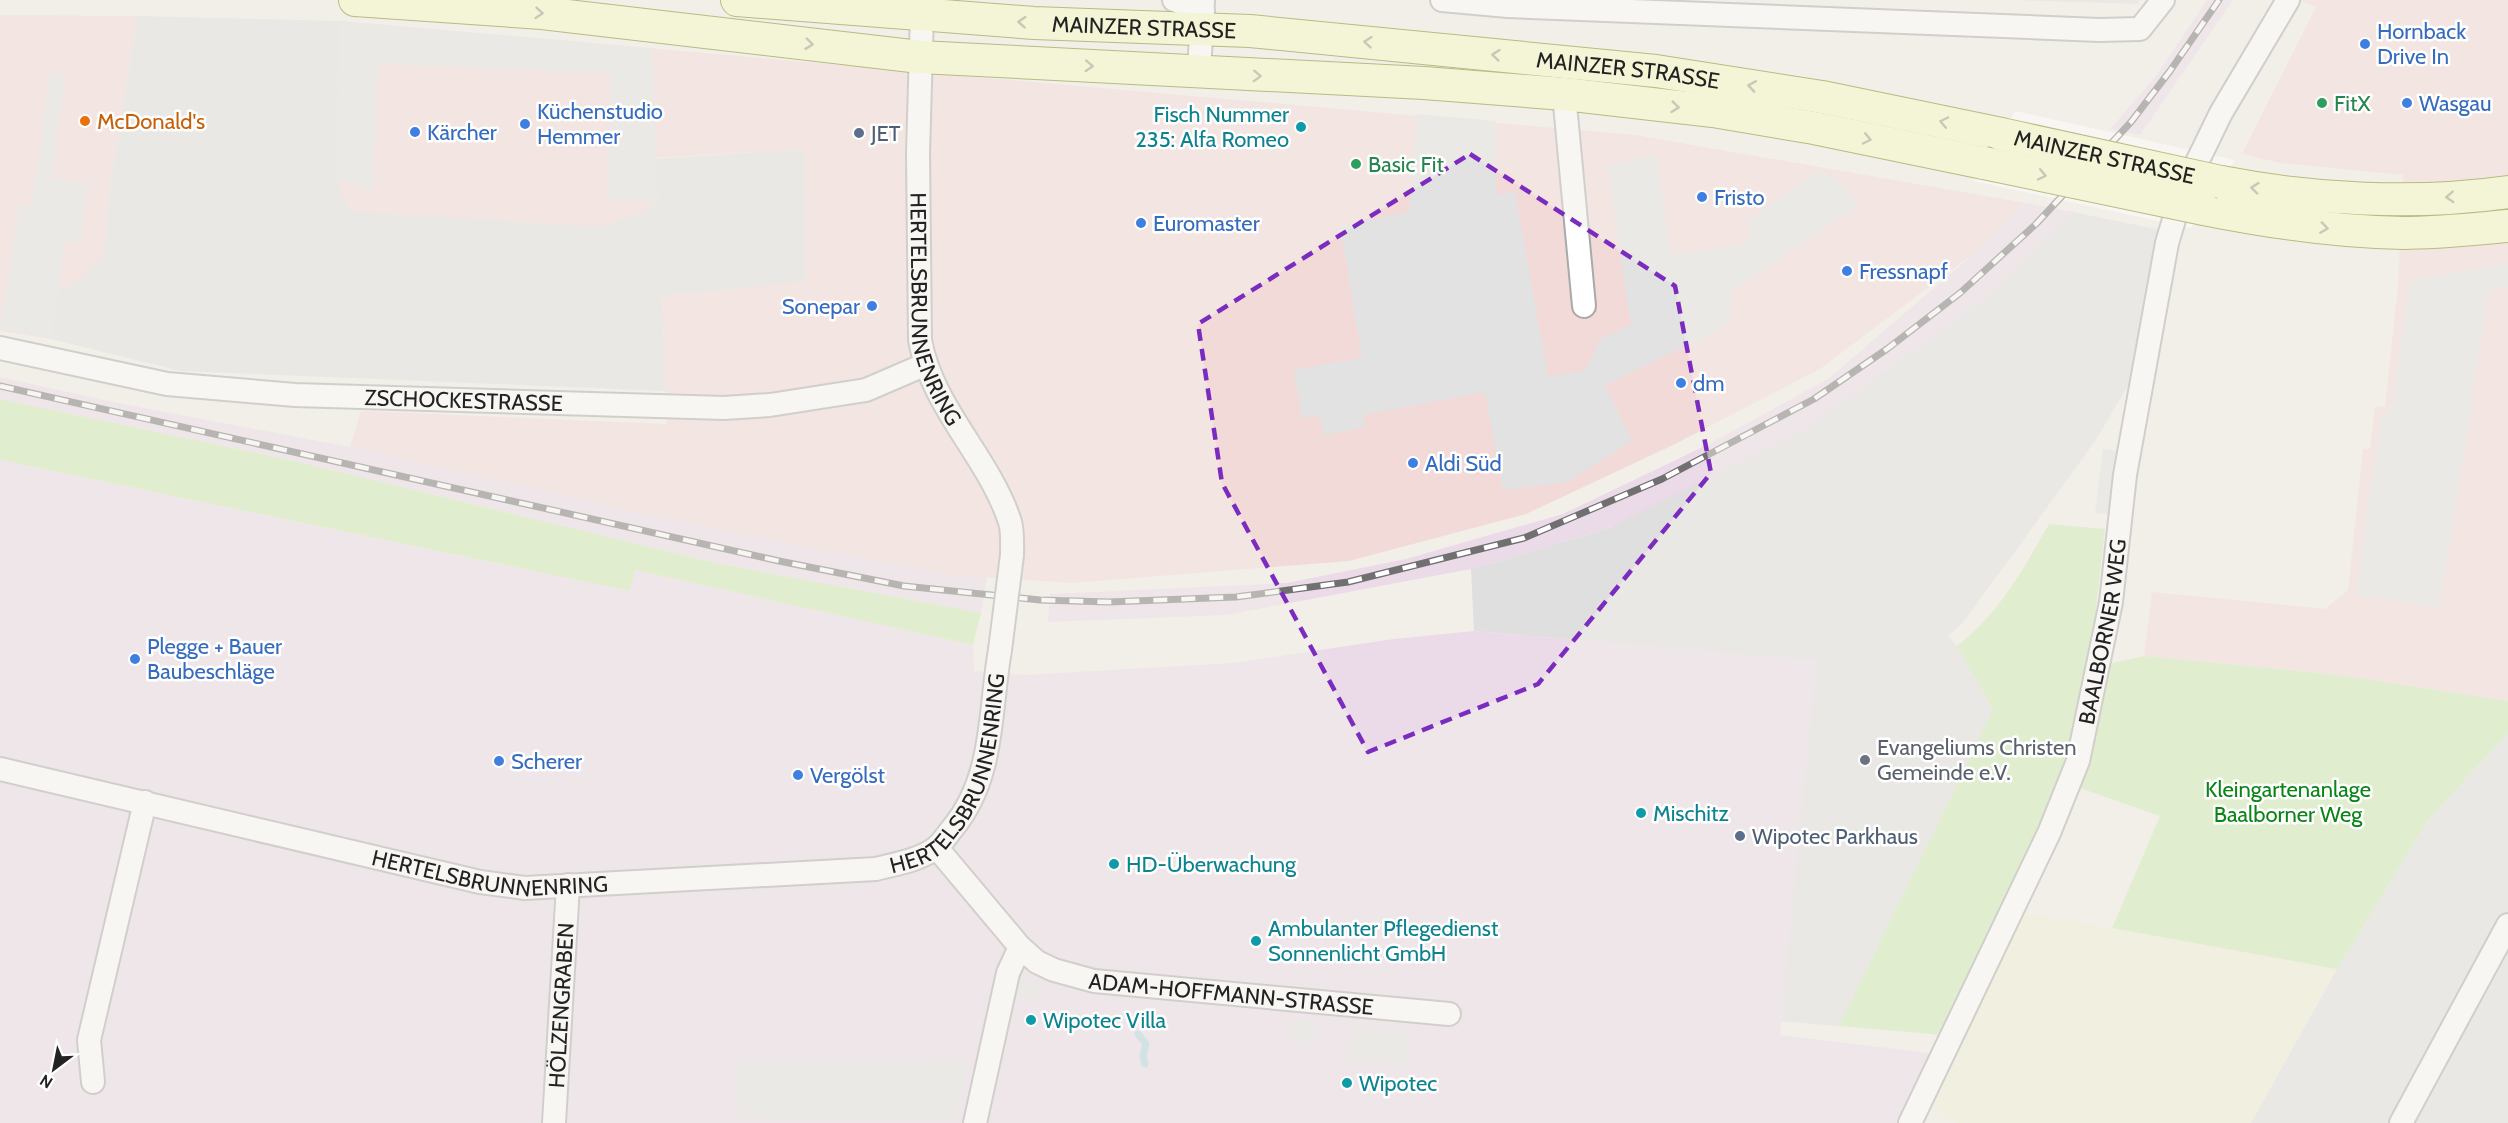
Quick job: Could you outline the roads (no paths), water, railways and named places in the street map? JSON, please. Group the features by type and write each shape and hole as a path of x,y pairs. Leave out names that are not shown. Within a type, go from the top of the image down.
{"main road":[{"name":"MAINZER STRASSE","path":"355,0 542,13 920,57 1424,83 1564,94 1713,111 1814,128 2204,209 2332,229 2437,232 2508,226"},
{"name":"MAINZER STRASSE","path":"737,0 1034,23 1202,13 1656,71 1822,97 2221,182 2338,196 2402,199 2508,192"}],"street":[{"name":"MAINZER STRASSE","path":"1174,0 1202,13"},
{"path":"1442,0 1508,6 2099,30 2140,29 2163,0"},
{"name":"BAALBORNER WEG","path":"1910,1123 2049,832 2078,761 2111,602 2125,475 2167,243 2182,194 2221,113 2288,0"},
{"path":"1199,72 1202,13"},
{"name":"HERTELSBRUNNENRING","path":"0,769 480,882 525,888 876,869 907,861 936,848 964,815 981,779 990,742 1012,555 1010,524 997,493 924,365 920,340 919,297 922,14"},
{"name":"MAINZER STRASSE","path":"1564,94 1584,306"},
{"name":"ZSCHOCKESTRASSE","path":"0,348 167,384 260,392 714,408 770,405 866,390 924,365"},
{"path":"93,1082 88,1040 145,802"},
{"name":"ADAM-HOFFMANN-STRASSE","path":"936,848 1020,947 1037,962 1054,970 1094,981 1449,1014"},
{"name":"HÖLZENGRABEN","path":"554,1123 568,885"},
{"path":"2401,1123 2508,925"},
{"path":"975,1123 1008,973 1020,947"}],"waterway":[{"path":"1138,1034 1146,1044 1143,1055 1145,1064"}],"railway":[{"path":"0,386 779,561 904,586 1040,600 1109,602 1236,597 1348,582 1524,538 1662,479 1814,399 1887,349 1960,293 2036,224 2131,122 2219,0"}],"place":[{"name":"Hornback Drive In","path":"2365,44"},
{"name":"FitX","path":"2322,103"},
{"name":"Wasgau","path":"2407,103"},
{"name":"McDonald's","path":"85,121"},
{"name":"Küchenstudio Hemmer","path":"525,124"},
{"name":"Fisch Nummer 235: Alfa Romeo","path":"1301,127"},
{"name":"Kärcher","path":"415,132"},
{"name":"JET","path":"859,133"},
{"name":"Basic Fit","path":"1356,164"},
{"name":"Fristo","path":"1702,197"},
{"name":"Euromaster","path":"1141,223"},
{"name":"Fressnapf","path":"1847,271"},
{"name":"Sonepar","path":"872,306"},
{"name":"dm","path":"1681,383"},
{"name":"Aldi Süd","path":"1413,463"},
{"name":"Plegge + Bauer Baubeschläge","path":"135,659"},
{"name":"Evangeliums Christen Gemeinde e.V.","path":"1865,760"},
{"name":"Scherer","path":"499,761"},
{"name":"Vergölst","path":"798,775"},
{"name":"Mischitz","path":"1641,813"},
{"name":"Wipotec Parkhaus","path":"1740,836"},
{"name":"HD-Überwachung","path":"1114,864"},
{"name":"Ambulanter Pflegedienst Sonnenlicht GmbH","path":"1256,941"},
{"name":"Wipotec Villa","path":"1031,1020"},
{"name":"Wipotec","path":"1347,1083"}],"park label":[{"name":"Kleingartenanlage Baalborner Weg","path":"2288,802"}]}
